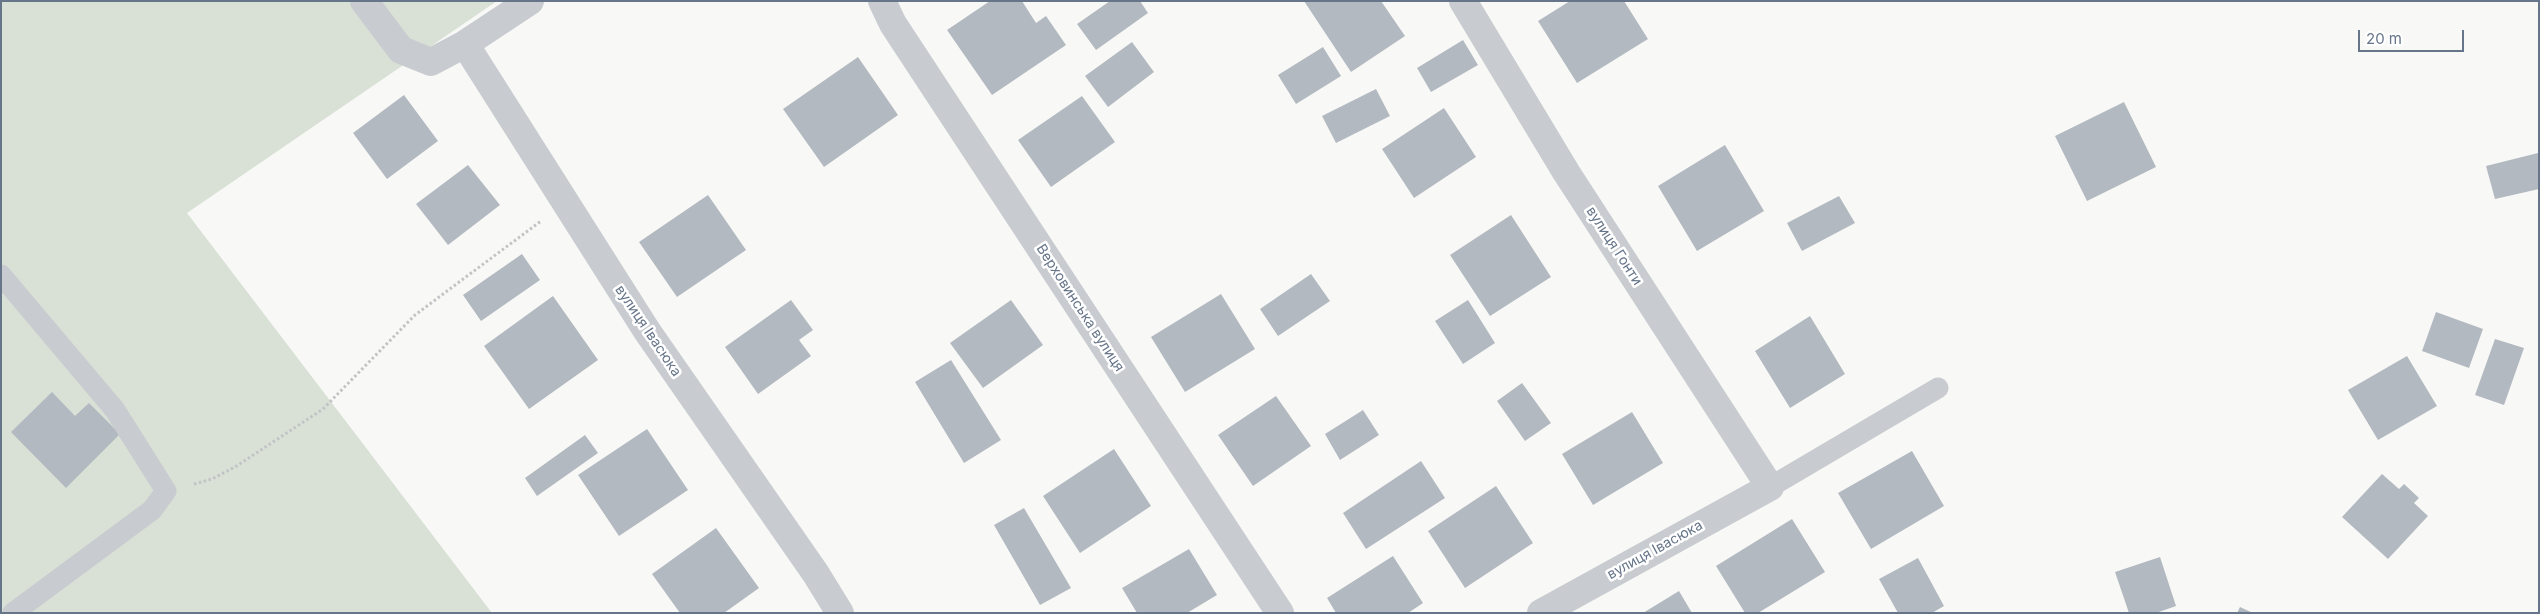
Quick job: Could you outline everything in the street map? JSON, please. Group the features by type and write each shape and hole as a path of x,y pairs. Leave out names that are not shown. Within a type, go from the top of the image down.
{"street":[{"path":"364,1 401,50 431,62 465,44 530,1"},
{"name":"Верховинська вулиця","path":"882,1 893,24 1280,613"},
{"name":"вулиця Гонти","path":"1463,1 1566,172 1770,486"},
{"name":"вулиця Івасюка","path":"465,44 647,331 816,574 840,613"},
{"name":"вулиця Івасюка","path":"1541,613 1770,486"}],"lane":[{"path":"1,275 115,410 166,491 152,510 13,613"},
{"path":"1770,486 1938,388"}],"path":[{"path":"166,491 212,480 323,409 415,314 566,203"}],"shaded area":[{"path":"1,1 497,1 187,213 492,613 1,613"}],"building":[{"path":"990,1 1022,1 1036,23 1046,16 1066,45 992,95 947,30"},
{"path":"1110,1 1140,1 1148,13 1096,50 1077,24"},
{"path":"1304,1 1381,1 1405,36 1351,72"},
{"path":"1570,1 1624,1 1648,39 1577,83 1538,21"},
{"path":"1463,40 1478,65 1431,92 1417,68"},
{"path":"1132,42 1154,72 1108,107 1085,76"},
{"path":"1323,47 1341,76 1296,104 1278,75"},
{"path":"858,57 898,115 824,167 783,109"},
{"path":"1376,89 1390,116 1336,143 1322,116"},
{"path":"404,95 438,141 387,179 353,133"},
{"path":"1082,96 1115,142 1051,187 1018,140"},
{"path":"2124,102 2156,167 2087,201 2055,136"},
{"path":"1444,108 1476,157 1414,198 1382,149"},
{"path":"1725,145 1764,211 1697,251 1658,186"},
{"path":"2538,153 2539,189 2495,199 2486,166"},
{"path":"468,165 500,205 448,245 416,204"},
{"path":"708,195 746,250 677,297 639,242"},
{"path":"1839,196 1855,223 1802,251 1787,223"},
{"path":"1511,215 1551,277 1490,316 1450,255"},
{"path":"522,254 540,280 481,321 463,295"},
{"path":"1311,274 1330,301 1278,336 1260,309"},
{"path":"1221,294 1255,349 1185,392 1151,337"},
{"path":"553,296 598,360 529,409 484,346"},
{"path":"791,300 813,330 799,340 811,356 758,394 725,347"},
{"path":"1011,300 1043,345 983,388 950,343"},
{"path":"1468,300 1495,343 1463,364 1435,321"},
{"path":"2436,312 2483,329 2469,368 2422,351"},
{"path":"1810,316 1845,374 1790,408 1755,351"},
{"path":"2495,339 2524,348 2504,405 2475,395"},
{"path":"2407,356 2437,406 2378,440 2348,390"},
{"path":"951,360 1001,440 964,463 915,382"},
{"path":"1522,383 1551,423 1525,441 1497,401"},
{"path":"52,392 75,416 89,403 120,434 66,488 11,432"},
{"path":"1276,396 1311,446 1253,486 1218,435"},
{"path":"1363,410 1379,435 1340,460 1325,434"},
{"path":"1632,412 1663,463 1593,505 1562,454"},
{"path":"647,429 688,490 619,536 578,475"},
{"path":"585,435 598,453 537,496 525,478"},
{"path":"1114,449 1151,506 1080,553 1043,496"},
{"path":"1912,451 1944,506 1871,549 1838,493"},
{"path":"1421,461 1445,498 1366,549 1343,513"},
{"path":"2382,474 2399,489 2404,484 2419,498 2414,503 2428,516 2388,559 2342,517"},
{"path":"1496,486 1533,543 1465,588 1428,531"},
{"path":"1024,508 1071,588 1040,605 994,525"},
{"path":"1792,519 1825,572 1758,613 1745,613 1716,566"},
{"path":"716,528 759,588 724,613 680,613 652,574"},
{"path":"1189,549 1217,595 1187,613 1137,613 1122,588"},
{"path":"1393,556 1423,603 1408,613 1336,613 1327,598"},
{"path":"2160,557 2176,606 2156,613 2129,613 2115,572"},
{"path":"1918,558 1944,606 1932,613 1898,613 1879,579"},
{"path":"1679,591 1692,613 1643,613"},
{"path":"2240,607 2253,613 2237,613"}]}
